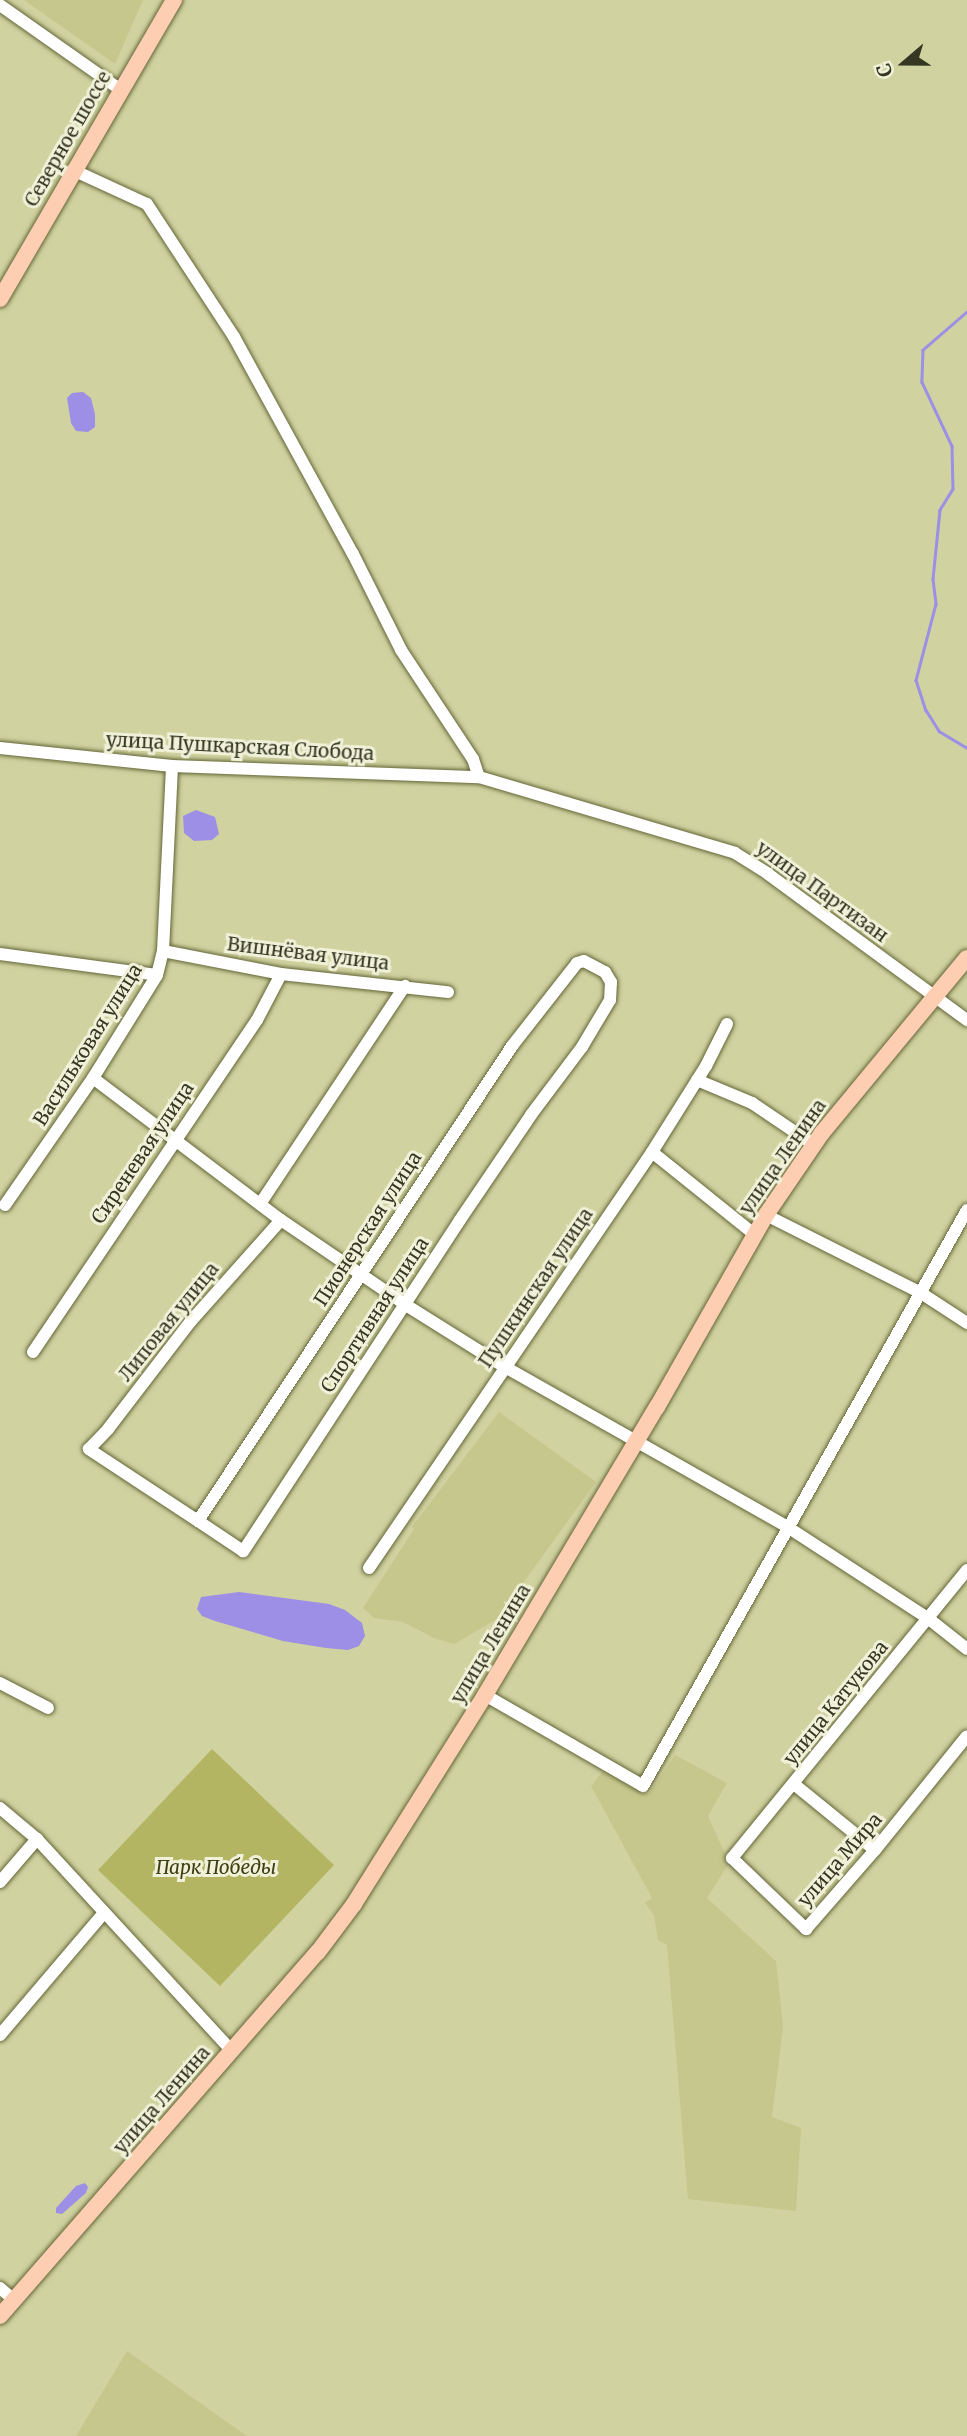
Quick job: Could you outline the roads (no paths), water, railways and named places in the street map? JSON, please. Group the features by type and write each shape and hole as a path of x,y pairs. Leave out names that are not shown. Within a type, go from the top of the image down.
{"main road":[{"name":"Северное шоссе","path":"0,299 174,0"},
{"name":"улица Ленина","path":"0,2316 318,1952 354,1904 485,1695 638,1440 766,1215 814,1144 967,958"}],"street":[{"path":"0,5 121,90"},
{"path":"73,170 147,204 234,337 354,554 401,650 472,759 479,777"},
{"name":"улица Пушкарская Слобода","path":"0,748 172,766 479,777"},
{"name":"Васильковая улица","path":"5,1205 93,1078 157,975 163,951 172,766"},
{"name":"улица Партизан","path":"479,777 735,853 768,874 967,1020"},
{"name":"Вишнёвая улица","path":"163,951 281,974 449,992"},
{"path":"0,954 157,975"},
{"name":"Спортивная улица","path":"89,1449 243,1551 531,1115 582,1047 610,1000 611,982 605,972 584,961 577,963"},
{"name":"Пионерская улица","path":"198,1521 512,1046 577,963"},
{"name":"Сиреневая улица","path":"33,1352 257,1020 281,974"},
{"path":"260,1203 405,986"},
{"name":"Пушкинская улица","path":"369,1568 652,1152 697,1080 727,1024"},
{"path":"93,1078 176,1138 281,1220 405,1305 505,1367 789,1528 929,1619 967,1649"},
{"path":"697,1080 752,1103 814,1144"},
{"path":"652,1152 754,1234"},
{"path":"485,1695 643,1786 967,1210"},
{"path":"766,1215 921,1293 967,1323"},
{"name":"Липовая улица","path":"89,1449 108,1429 191,1321 281,1220"},
{"name":"улица Катукова","path":"732,1858 967,1570"},
{"path":"0,1683 48,1708"},
{"name":"улица Мира","path":"732,1858 806,1929 875,1850 967,1736"},
{"path":"795,1784 875,1850"},
{"path":"0,1808 37,1839 232,2051"},
{"path":"0,1882 37,1839"},
{"path":"0,2035 104,1913"},
{"path":"0,2287 14,2300"}],"waterway":[{"path":"967,312 923,350 922,382 952,446 953,489 940,510 933,579 936,604 916,680 926,710 939,731 967,748"}],"park label":[{"name":"Парк Победы","path":"216,1868"}]}
